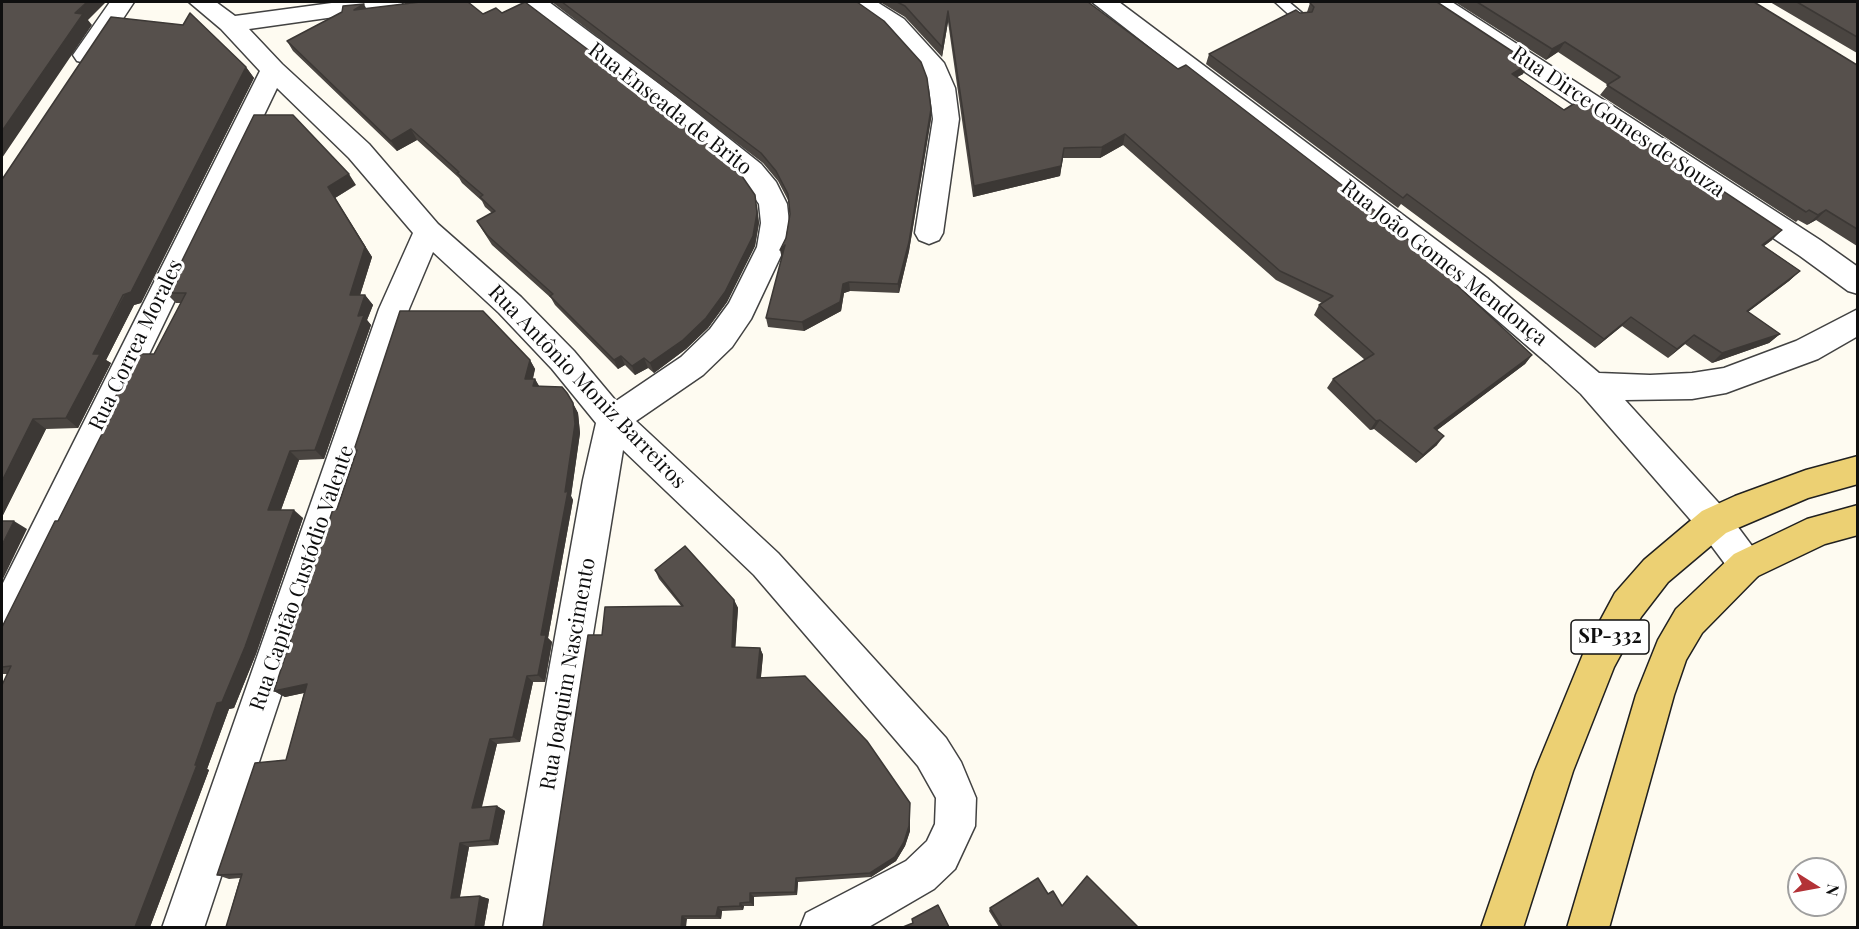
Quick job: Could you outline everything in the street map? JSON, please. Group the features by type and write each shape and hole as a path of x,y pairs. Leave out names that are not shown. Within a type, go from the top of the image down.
{"main road":[{"name":"SP-332","path":"1502,927 1554,771 1599,659 1628,605 1649,579 1714,522 1747,506 1806,484 1857,470"},
{"name":"SP-332","path":"1588,927 1655,695 1671,652 1689,621 1746,565 1819,531 1857,520"}],"street":[{"path":"71,77 122,2"},
{"path":"219,15 261,2"},
{"path":"219,15 390,2"},
{"name":"Rua Enseada de Brito","path":"534,2 724,148 751,171 766,189 773,204 775,223 771,247 740,311 722,338 692,366 613,420"},
{"path":"861,2 895,24 918,47 935,69 942,87 946,119 929,233"},
{"name":"Rua João Gomes Mendonça","path":"1104,2 1477,286 1592,386 1714,522 1746,565"},
{"name":"Rua Dirce Gomes de Souza","path":"1436,2 1810,248 1857,283"},
{"name":"Rua Antônio Moniz Barreiros","path":"219,15 359,152 428,231 510,305 563,360 613,420 766,564 932,752 947,776 956,798 955,826 941,855 920,875 870,904 821,927"},
{"name":"Rua Correa Morales","path":"2,621 273,70"},
{"name":"Rua Capitão Custódio Valente","path":"183,927 391,320 428,231"},
{"path":"1592,386 1650,388 1692,386 1726,380 1807,350 1857,321"},
{"name":"Rua Joaquim Nascimento","path":"524,927 600,480 613,420"}],"lane":[{"path":"1282,2 1301,18"}],"building":[{"path":"2,2 87,2 75,13 83,14 2,131"},
{"path":"420,2 468,2 483,14 496,8 502,13 525,2 656,101 737,169 755,195 757,213 753,236 725,292 706,318 683,340 650,363 644,358 632,366 621,356 614,360 550,296 553,294 487,235 477,221 495,211 480,197 483,195 411,129 391,141 287,41 342,12 343,6 364,4 354,10"},
{"path":"562,2 857,2 884,21 921,62 927,78 931,109 909,242 898,284 849,282 843,284 840,302 802,322 766,318 785,245 780,250 786,238 790,214 788,194 776,171 761,153"},
{"path":"897,2 1088,2 1178,69 1186,65 1386,219 1532,355 1434,428 1444,436 1423,455 1380,420 1376,421 1333,379 1374,354 1319,305 1333,296 1280,271 1125,134 1102,147 1064,148 1061,166 974,186 948,11 942,47 905,6"},
{"path":"1437,2 1530,63 1512,74 1564,110 1583,98 1782,230 1762,245 1800,271 1747,311 1780,334 1722,353 1694,335 1677,349 1631,317 1604,339 1407,194 1403,198 1209,54 1296,10 1300,13 1312,12 1314,7 1310,3"},
{"path":"1477,2 1754,2 1857,65 1857,229 1826,210 1818,215 1809,210 1806,212 1607,85 1620,77 1565,42 1552,49"},
{"path":"1797,2 1857,2 1857,37"},
{"path":"190,13 246,67 131,292 123,295 93,354 100,354 66,418 33,419 2,481 2,179 111,17 183,25"},
{"path":"254,115 293,115 349,174 328,187 365,247 350,295 365,295 358,316 364,315 315,450 290,451 268,510 294,510 245,647 222,702 217,703 195,765 197,765 135,927 2,927 2,685 11,666 2,667 2,627 107,424 102,425 136,354 154,354 186,293 166,293"},
{"path":"400,311 483,311 530,360 525,379 535,379 533,386 562,387 573,403 575,424 565,492 568,491 541,635 546,635 538,675 527,676 513,737 490,739 472,808 497,806 490,840 460,843 451,898 480,896 475,927 226,927 242,874 217,875 255,763 286,760 307,684 274,691 333,509 337,509 357,450 354,450"},
{"path":"2,521 14,521 2,545"},
{"path":"685,546 734,600 732,647 760,648 757,678 805,676 867,741 910,803 909,826 904,842 895,857 870,873 796,878 795,892 750,893 750,902 740,903 740,906 718,907 716,916 682,916 681,927 543,927 588,635 602,635 605,607 683,606 655,570"},
{"path":"1087,876 1138,927 1002,927 990,908 1038,878 1048,894 1053,891 1062,906"},
{"path":"938,905 949,927 903,927 913,923 912,919"}]}
